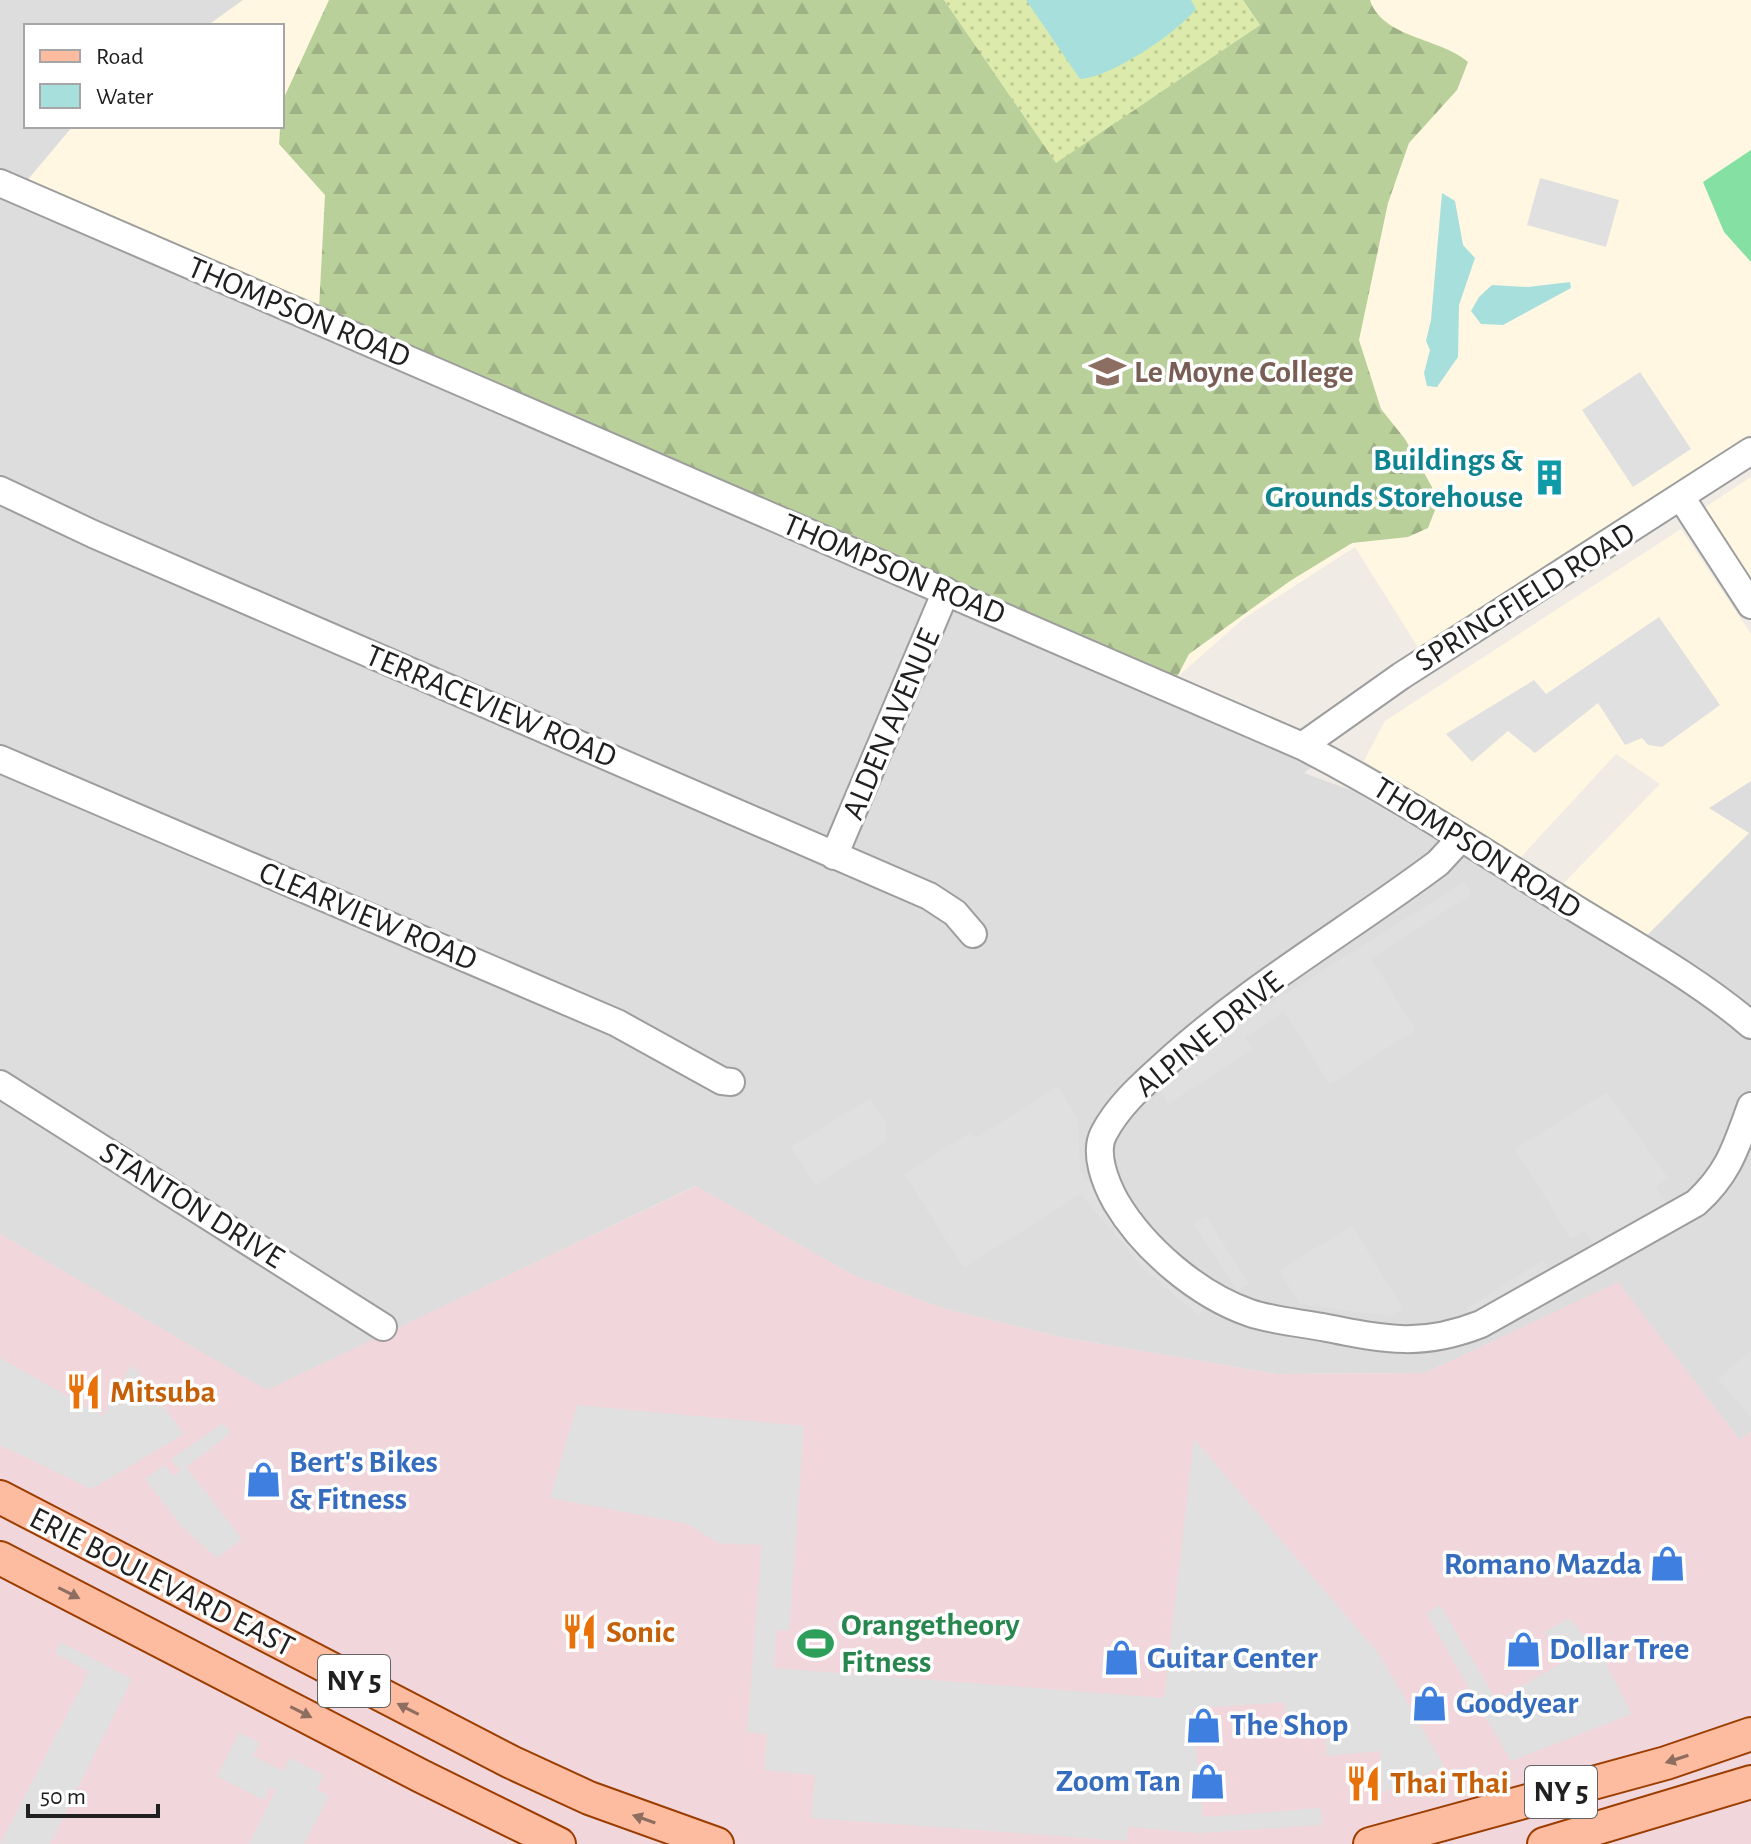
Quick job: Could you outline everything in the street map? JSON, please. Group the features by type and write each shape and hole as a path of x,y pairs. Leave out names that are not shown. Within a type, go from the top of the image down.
{"main road":[{"name":"ERIE BOULEVARD EAST","path":"0,1497 511,1762 589,1798 717,1844"},
{"name":"ERIE BOULEVARD EAST","path":"0,1558 559,1844"},
{"name":"NY 5","path":"1370,1844 1666,1763 1751,1734"},
{"name":"NY 5","path":"1544,1844 1751,1782"}],"street":[{"name":"THOMPSON ROAD","path":"0,183 1302,746 1360,776 1670,967 1751,1025"},
{"name":"SPRINGFIELD ROAD","path":"1302,746 1401,676 1751,451"},
{"name":"TERRACEVIEW ROAD","path":"0,490 93,534 929,896 955,913 973,934"},
{"path":"1681,497 1751,605"},
{"name":"ALDEN AVENUE","path":"834,856 946,591"},
{"name":"CLEARVIEW ROAD","path":"0,759 603,1017 722,1081 731,1082"},
{"name":"ALPINE DRIVE","path":"1461,838 1429,870 1225,1013 1135,1092 1103,1133 1100,1154 1109,1189 1123,1214 1160,1255 1191,1281 1224,1302 1251,1313 1379,1338 1448,1337 1481,1324 1696,1203 1718,1183 1725,1171 1751,1106"},
{"name":"STANTON DRIVE","path":"0,1084 383,1327"}],"shaded area":[{"path":"0,0 243,0 210,24 24,24 24,128 71,128 26,182 1314,765 1304,773 1353,791 1630,953 1748,833 1708,808 1751,781 1751,1431 1740,1440 1618,1283 1425,1373 1276,1374 1060,1337 945,1309 853,1275 695,1186 267,1391 0,1234"},
{"name":"Le Moyne College","path":"243,0 1751,0 1751,434 1419,649 1355,547 1243,619 1177,677 26,182 71,128 284,128 284,24 210,24"},
{"path":"1540,178 1619,200 1606,247 1527,225"},
{"path":"1640,372 1691,449 1633,487 1582,410"},
{"path":"1751,477 1751,582 1704,508"},
{"path":"1681,529 1751,634 1751,781 1709,808 1749,833 1645,937 1562,885 1660,784 1616,754 1519,859 1364,761 1385,721"},
{"path":"1659,617 1720,705 1662,747 1648,745 1642,738 1625,745 1598,703 1535,753 1508,731 1472,762 1446,734 1534,680 1546,694"},
{"path":"1464,882 1472,894 1371,959 1416,1030 1330,1084 1284,1012 1245,1037 1252,1049 1168,1104 1160,1090 1236,1025"},
{"path":"1058,1086 1078,1119 1080,1171 1116,1218 1210,1303 1198,1315 1143,1268 1081,1194 964,1268 904,1174 971,1132 976,1138"},
{"path":"1607,1092 1668,1178 1655,1187 1669,1206 1598,1248 1585,1231 1571,1239 1515,1149"},
{"path":"870,1098 885,1121 887,1141 815,1185 791,1147"},
{"path":"696,1186 853,1275 945,1309 1060,1337 1276,1374 1425,1373 1618,1282 1740,1440 1751,1431 1751,1844 0,1844 0,1234 267,1390"},
{"path":"1206,1216 1249,1284 1237,1291 1194,1224"},
{"path":"1352,1226 1403,1308 1390,1316 1300,1304 1279,1270"},
{"path":"1543,1260 1551,1273 1475,1320 1467,1308"},
{"path":"1751,1351 1751,1418 1718,1379"},
{"path":"0,1358 103,1416 132,1364 184,1434 92,1489 0,1445"},
{"path":"577,1405 804,1426 789,1631 776,1630 774,1668 1164,1698 1194,1439 1379,1654 1444,1766 1383,1793 1380,1751 1327,1756 1324,1719 1287,1720 1285,1702 1192,1709 1203,1817 1321,1808 1322,1825 1199,1833 1128,1827 1127,1841 811,1818 815,1775 764,1770 767,1734 747,1732 762,1545 718,1543 688,1524 550,1498"},
{"path":"223,1423 231,1433 186,1467 242,1539 217,1558 182,1527 145,1479 164,1465 174,1476 180,1470 171,1459"},
{"path":"1440,1605 1497,1701 1561,1663 1544,1632 1569,1618 1582,1634 1595,1643 1632,1714 1511,1761 1426,1613"},
{"path":"60,1642 132,1679 50,1844 0,1844 89,1672 55,1653"},
{"path":"239,1733 260,1743 253,1756 283,1771 290,1758 324,1775 317,1789 329,1796 304,1844 249,1844 276,1790 270,1787 264,1800 217,1776"}],"green space":[{"name":"Le Moyne College","path":"329,0 944,0 1056,163 1260,25 1243,0 1370,0 1377,13 1399,30 1457,54 1468,62 1457,90 1409,143 1388,203 1359,340 1381,409 1405,439 1432,487 1435,510 1428,528 1408,537 1352,543 1290,581 1189,654 1177,677 319,309 325,195 279,144 280,128 284,128 284,98"},
{"path":"944,0 1243,0 1260,25 1056,164"},
{"path":"1751,150 1751,262 1724,232 1703,182"}],"water":[{"path":"1026,0 1191,0 1196,9 1142,53 1108,71 1080,79"},
{"path":"1442,193 1455,201 1463,245 1475,258 1459,305 1458,357 1437,387 1427,386 1424,373 1430,350 1426,341 1431,320"},
{"path":"1570,282 1571,288 1503,325 1481,324 1471,311 1479,297 1492,285 1528,287"}],"place":[{"name":"Le Moyne College","path":"1108,372"},
{"name":"Buildings & Grounds Storehouse","path":"1549,478"},
{"name":"Mitsuba","path":"84,1392"},
{"name":"Bert's Bikes & Fitness","path":"263,1480"},
{"name":"Romano Mazda","path":"1668,1564"},
{"name":"Sonic","path":"580,1632"},
{"name":"Orangetheory Fitness","path":"815,1643"},
{"name":"Dollar Tree","path":"1523,1649"},
{"name":"Guitar Center","path":"1121,1658"},
{"name":"Goodyear","path":"1430,1703"},
{"name":"The Shop","path":"1204,1725"},
{"name":"Zoom Tan","path":"1207,1781"},
{"name":"Thai Thai","path":"1364,1783"}]}
